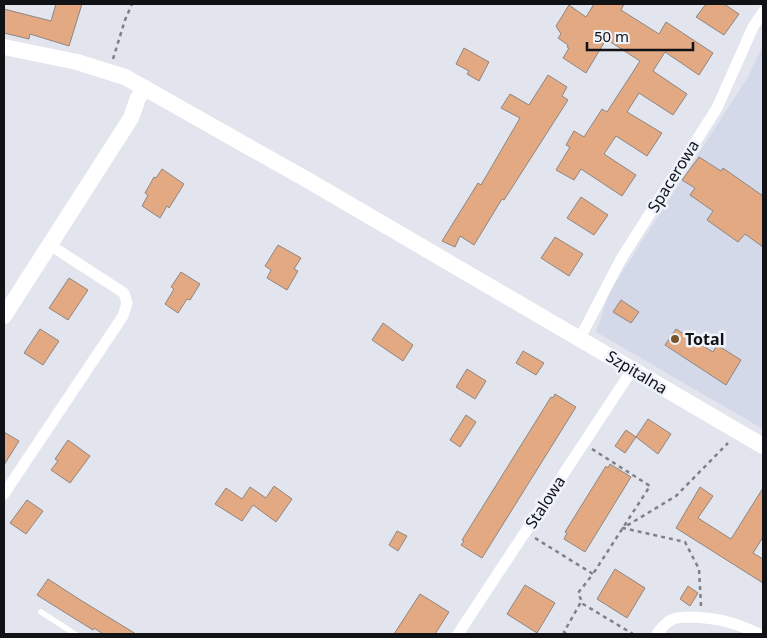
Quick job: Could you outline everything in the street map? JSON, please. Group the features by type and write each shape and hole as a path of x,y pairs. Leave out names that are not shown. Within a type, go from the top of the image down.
{"street":[{"name":"Spacerowa","path":"580,338 621,259 717,108 753,26 763,12"},
{"name":"Szpitalna","path":"4,47 77,62 125,77 580,338 628,376 732,428 763,446"},
{"path":"4,316 131,118 138,98 145,88"},
{"path":"4,494 123,316 127,303 124,293 50,245"},
{"name":"Stalowa","path":"458,634 628,376"},
{"path":"657,634 672,619 702,617 740,624 759,634 763,628"}],"lane":[{"path":"40,612 75,634"}],"path":[{"path":"109,72 125,20 132,4"},
{"path":"623,528 676,496 728,444 732,428"},
{"path":"583,443 650,486 578,593 583,604 633,634"},
{"path":"623,528 685,542 699,570 702,617"},
{"path":"525,532 592,574"},
{"path":"566,634 564,632 582,600"}],"shaded area":[{"path":"763,45 763,429 596,332 610,291 748,77"}],"building":[{"path":"56,4 82,4 69,46 30,34 29,39 4,33 4,9 51,21"},
{"path":"594,4 624,4 621,10 659,34 666,22 713,53 699,75 665,52 653,71 687,94 673,115 639,93 627,112 662,133 647,156 616,136 604,154 636,175 622,196 581,169 574,180 556,170 570,147 566,145 574,131 584,137 602,109 607,112 640,61 609,41 605,41 586,73 563,58 569,48 567,47 568,45 558,38 561,34 556,26 569,5 586,17"},
{"path":"706,4 724,4 739,14 724,35 696,17"},
{"path":"464,48 489,62 479,81 467,74 469,71 456,64"},
{"path":"548,75 567,87 562,96 568,100 504,200 502,199 474,245 460,236 455,247 442,241 478,183 481,185 520,118 501,108 510,94 529,105"},
{"path":"699,157 721,171 723,168 763,196 763,247 745,234 738,242 707,220 713,211 690,195 695,188 682,180"},
{"path":"162,169 184,184 169,208 167,206 160,218 142,206 148,195 145,193 154,177 156,178"},
{"path":"581,197 608,215 594,235 567,218"},
{"path":"555,237 583,254 569,276 541,258"},
{"path":"278,245 301,258 294,269 298,271 287,290 267,278 271,270 265,266"},
{"path":"181,272 200,284 190,300 187,299 178,313 165,304 174,289 171,287"},
{"path":"69,278 88,290 68,320 49,308"},
{"path":"621,300 639,312 631,323 613,312"},
{"path":"383,323 413,345 403,361 372,340"},
{"path":"40,329 59,341 43,365 24,353"},
{"path":"676,329 713,352 717,345 741,360 726,385 665,345"},
{"path":"523,351 544,363 536,375 516,363"},
{"path":"467,369 486,381 475,399 456,387"},
{"path":"555,394 576,407 482,558 461,545 464,541 462,540 551,397 553,398"},
{"path":"466,415 476,422 460,447 450,440"},
{"path":"648,419 671,434 658,454 636,437"},
{"path":"626,430 636,437 625,453 615,446"},
{"path":"4,432 19,441 4,465"},
{"path":"68,440 90,456 70,483 51,470 58,461 55,459"},
{"path":"610,464 631,477 585,552 564,539 567,533 565,532 606,466 608,468"},
{"path":"274,486 292,499 276,522 253,505 242,521 215,504 226,488 242,499 250,487 266,498"},
{"path":"700,487 713,496 698,518 731,539 763,488 763,537 753,553 763,559 763,583 676,528"},
{"path":"27,500 43,511 26,534 10,523"},
{"path":"397,531 407,536 398,551 389,545"},
{"path":"615,569 645,588 627,618 597,599"},
{"path":"48,579 136,634 103,634 94,628 93,630 37,595"},
{"path":"525,585 555,603 537,633 507,614"},
{"path":"688,586 698,593 690,606 680,599"},
{"path":"420,594 449,612 435,634 394,634"}],"place":[{"name":"Total","path":"675,339"}]}
